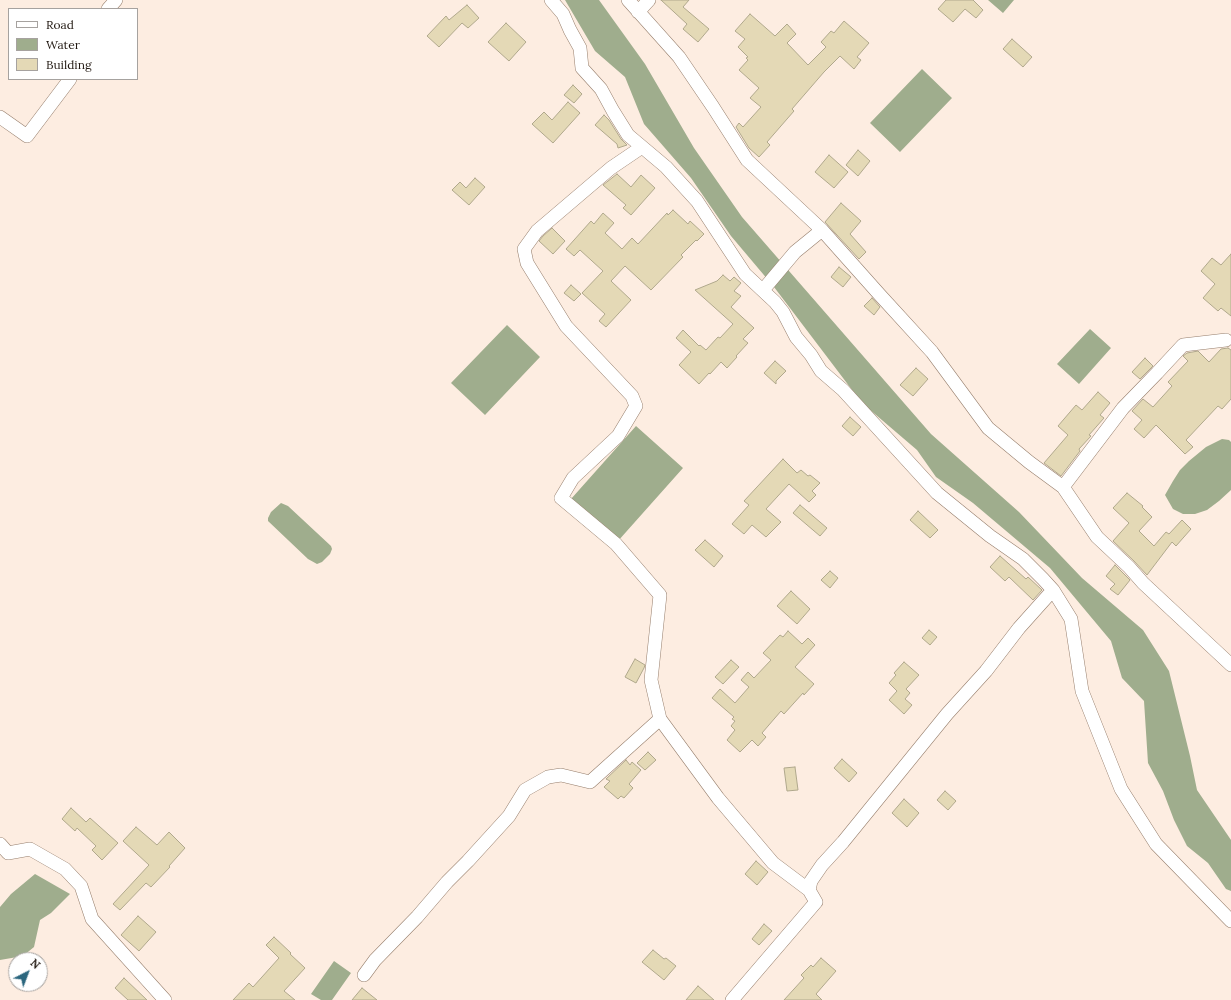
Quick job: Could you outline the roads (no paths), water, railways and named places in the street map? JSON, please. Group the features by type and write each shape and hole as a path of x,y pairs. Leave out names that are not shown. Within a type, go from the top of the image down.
{"street":[{"path":"109,8 116,0"},
{"path":"551,0 563,14 580,48 582,68 601,89 628,135 666,167 697,201 745,274 764,288 783,312 796,337 811,355 820,371 843,390 937,493 990,536 1023,559 1053,590 1071,619 1082,691 1121,789 1156,844 1231,921"},
{"path":"628,0 679,57 747,160 822,230 932,352 988,428 1029,462 1063,487 1097,537 1158,598 1231,665"},
{"path":"638,12 649,0"},
{"path":"0,117 27,136 69,80"},
{"path":"642,147 611,168 537,231 524,249 527,263 566,326 632,396 636,406 618,436 573,478 561,498 616,544 660,594 652,680 660,719 718,798 773,863 809,890 816,902 732,1000"},
{"path":"764,288 795,252 822,230"},
{"path":"1063,487 1123,408 1182,345 1226,340"},
{"path":"809,890 811,880 822,865 843,842 947,714 986,670 1019,628 1053,590"},
{"path":"364,975 375,960 509,816 525,790 548,777 561,775 590,782 660,719"},
{"path":"0,844 8,853 30,849 65,869 81,886 92,919 165,1000"}],"water":[{"path":"565,0 599,0 645,64 694,148 742,217 931,434 1019,512 1082,578 1143,630 1169,671 1197,790 1231,840 1231,891 1226,889 1208,863 1187,846 1174,820 1163,791 1148,763 1144,701 1122,678 1111,641 1050,568 973,503 936,477 917,450 862,403 774,287 731,236 691,178 644,124 625,77 595,51"},
{"path":"988,0 1014,0 1003,13"},
{"path":"922,69 952,98 900,152 870,123"},
{"path":"507,325 540,357 485,415 451,383"},
{"path":"1090,329 1111,348 1079,384 1057,364"},
{"path":"636,426 683,468 618,541 571,499"},
{"path":"1222,439 1229,440 1231,442 1231,490 1207,510 1195,514 1183,514 1173,509 1165,495 1180,470 1206,447"},
{"path":"281,503 288,506 331,546 332,549 330,554 322,562 317,564 308,559 268,521 271,512"},
{"path":"35,874 70,894 51,913 40,920 34,947 28,952 8,952 8,959 0,960 0,907 11,894"},
{"path":"334,961 351,973 332,1000 321,1000 311,994"}]}
